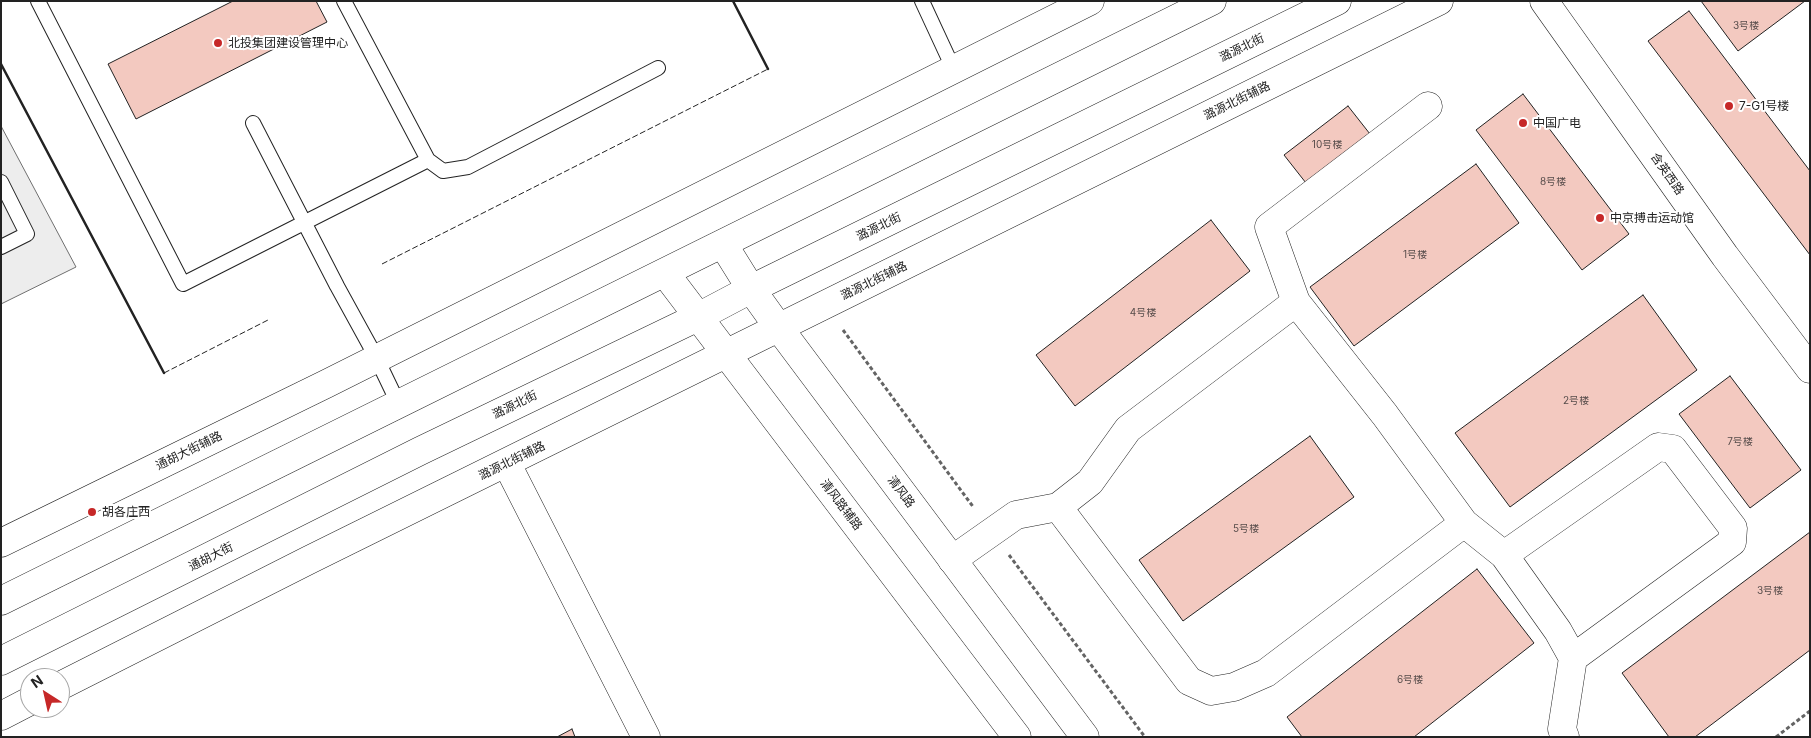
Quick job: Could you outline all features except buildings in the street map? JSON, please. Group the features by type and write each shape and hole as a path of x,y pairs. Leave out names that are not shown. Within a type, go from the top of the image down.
{"street":[{"path":"376,357 1090,1"},
{"path":"1,601 1212,1"},
{"name":"潞源北街","path":"420,451 698,317 1337,1"},
{"name":"潞源北街辅路","path":"70,681 309,560 728,355 1439,1"},
{"name":"含英西路","path":"1544,1 1725,256 1810,369"},
{"path":"1428,106 1270,227 1296,302 1385,415 1464,523 1504,555 1558,632 1573,658 1562,729 1565,737"},
{"name":"清风路","path":"724,244 751,290 1085,737"},
{"name":"清风路辅路","path":"665,273 1017,737"},
{"path":"952,560 1016,515 1058,507 1090,482 1128,429 1296,302"},
{"name":"通胡大街辅路","path":"1,544 376,357"},
{"path":"1504,555 1658,447 1673,449 1733,528 1732,542 1573,658"},
{"name":"通胡大街","path":"1,661 420,451"},
{"path":"507,464 646,737"},
{"path":"1058,507 1189,681 1211,691 1234,687 1266,673 1464,523"},
{"path":"1,716 20,706"}],"lane":[{"path":"38,1 183,284 428,160"},
{"path":"344,1 428,160 443,171 468,167 658,68"},
{"path":"922,1 954,70"},
{"path":"253,123 376,357 399,405"},
{"path":"1,182 27,234 1,247"}],"path":[{"path":"1776,737 1810,711"}],"shaded area":[{"path":"1,126 76,267 1,304"}],"fence":[{"path":"382,264 768,69"},
{"path":"164,373 268,320"}],"wall":[{"path":"733,1 768,69"},
{"path":"1,64 164,373"}],"place":[{"name":"北投集团建设管理中心","path":"218,43"},
{"name":"7-G1号楼","path":"1729,106"},
{"name":"中国广电","path":"1523,123"},
{"name":"中京搏击运动馆","path":"1600,218"},
{"name":"胡各庄西","path":"92,512"}]}
